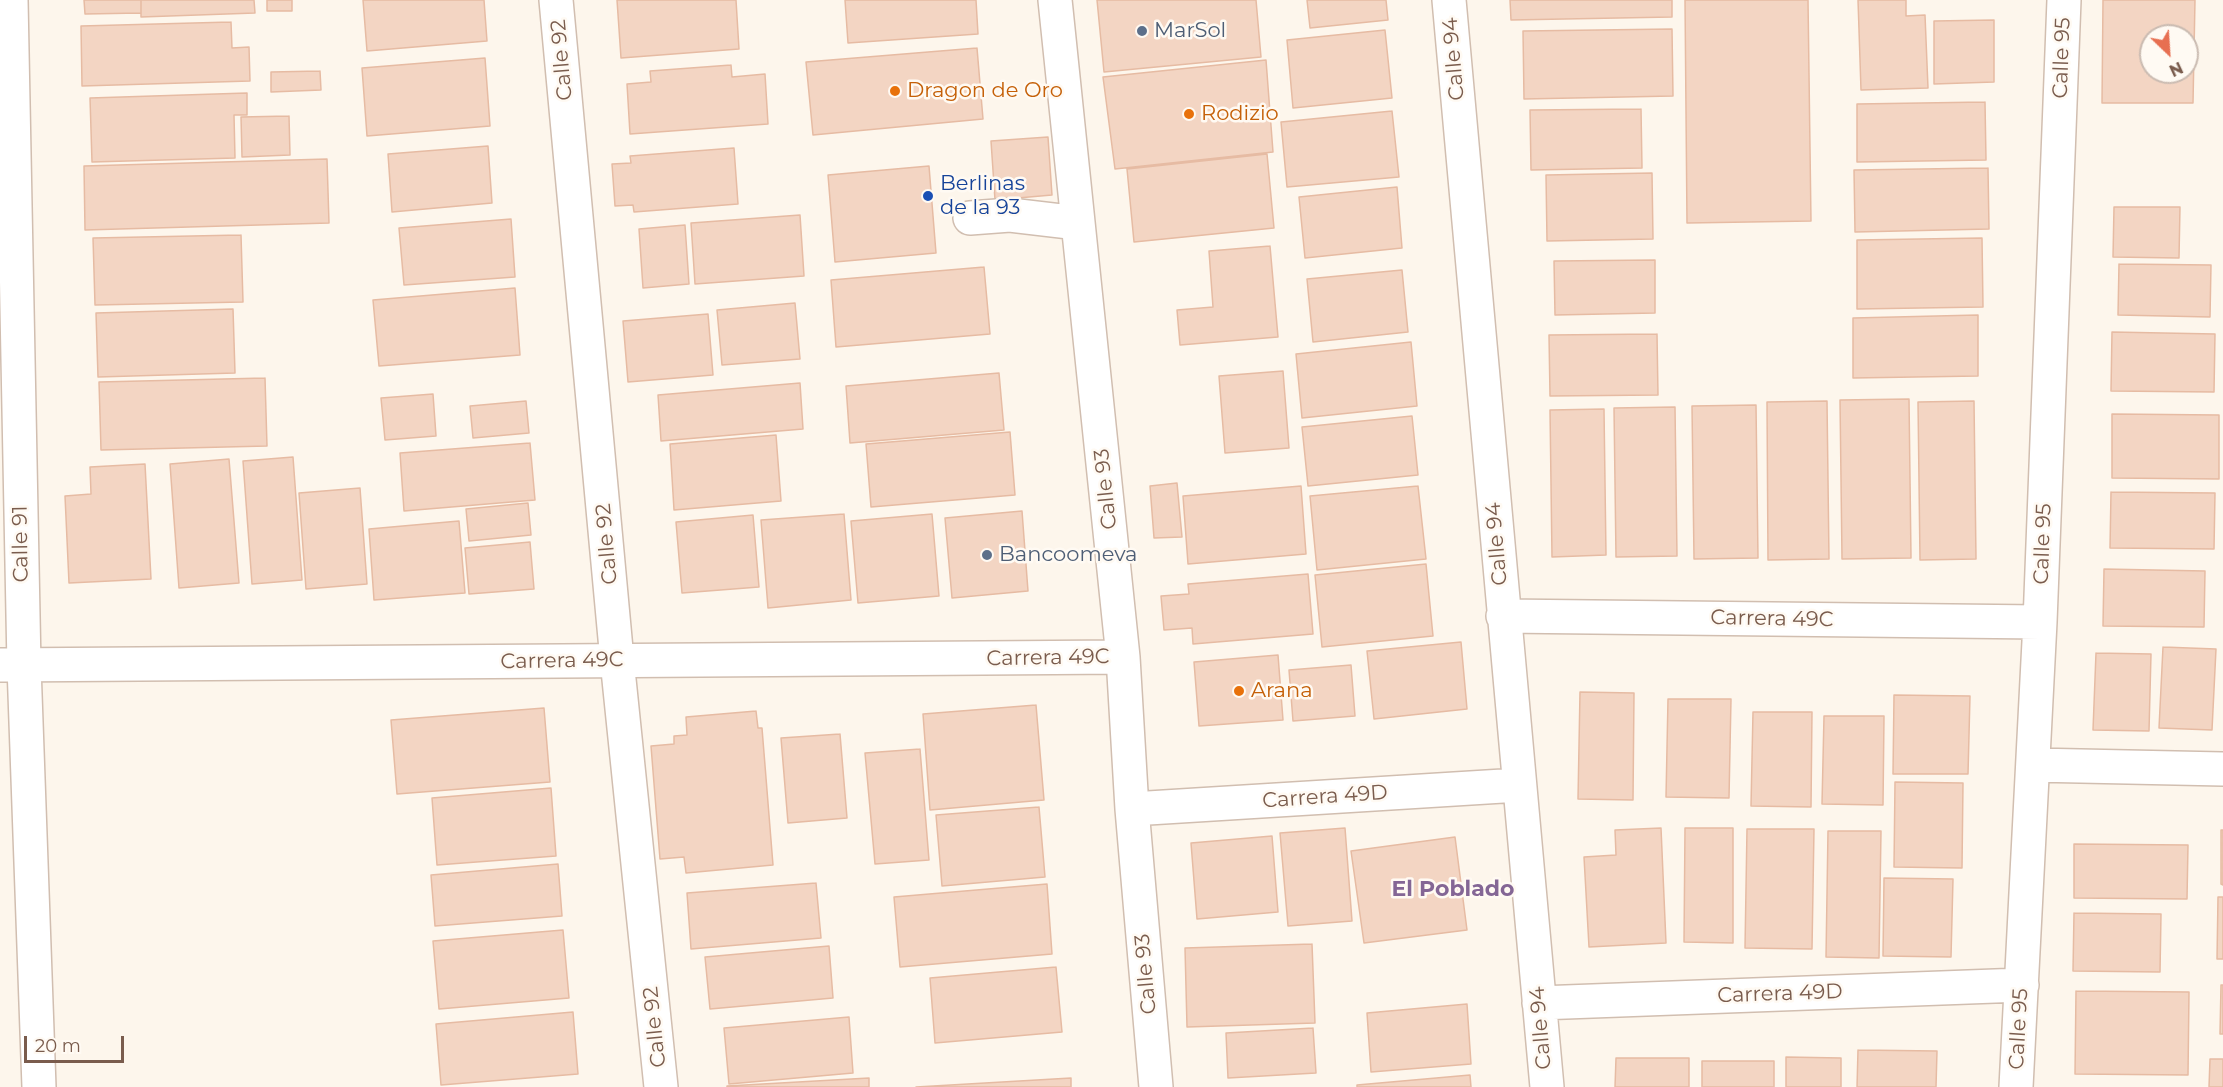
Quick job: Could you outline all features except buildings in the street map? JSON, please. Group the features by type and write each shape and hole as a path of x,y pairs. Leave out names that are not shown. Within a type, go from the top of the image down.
{"street":[{"name":"Calle 91","path":"11,0 12,665 39,1087"},
{"name":"Calle 92","path":"556,0 617,660 661,1087"},
{"name":"Calle 93","path":"1055,0 1123,657 1132,809 1156,1087"},
{"name":"Calle 94","path":"1449,0 1547,1087"},
{"name":"Calle 95","path":"2016,1087 2040,622 2064,0"},
{"path":"970,218 1010,215 1078,223"},
{"name":"Carrera 49C","path":"1503,616 2040,622"},
{"name":"Carrera 49C","path":"12,665 1123,657"},
{"path":"2033,765 2223,769"},
{"name":"Carrera 49D","path":"1132,809 1519,785"},
{"name":"Carrera 49D","path":"1539,1003 2022,985"}],"place":[{"name":"MarSol","path":"1142,31"},
{"name":"Dragon de Oro","path":"895,91"},
{"name":"Rodizio","path":"1189,114"},
{"name":"Berlinas de la 93","path":"928,196"},
{"name":"Bancoomeva","path":"987,555"},
{"name":"Arana","path":"1239,691"}],"district":[{"name":"El Poblado","path":"1453,890"}]}
